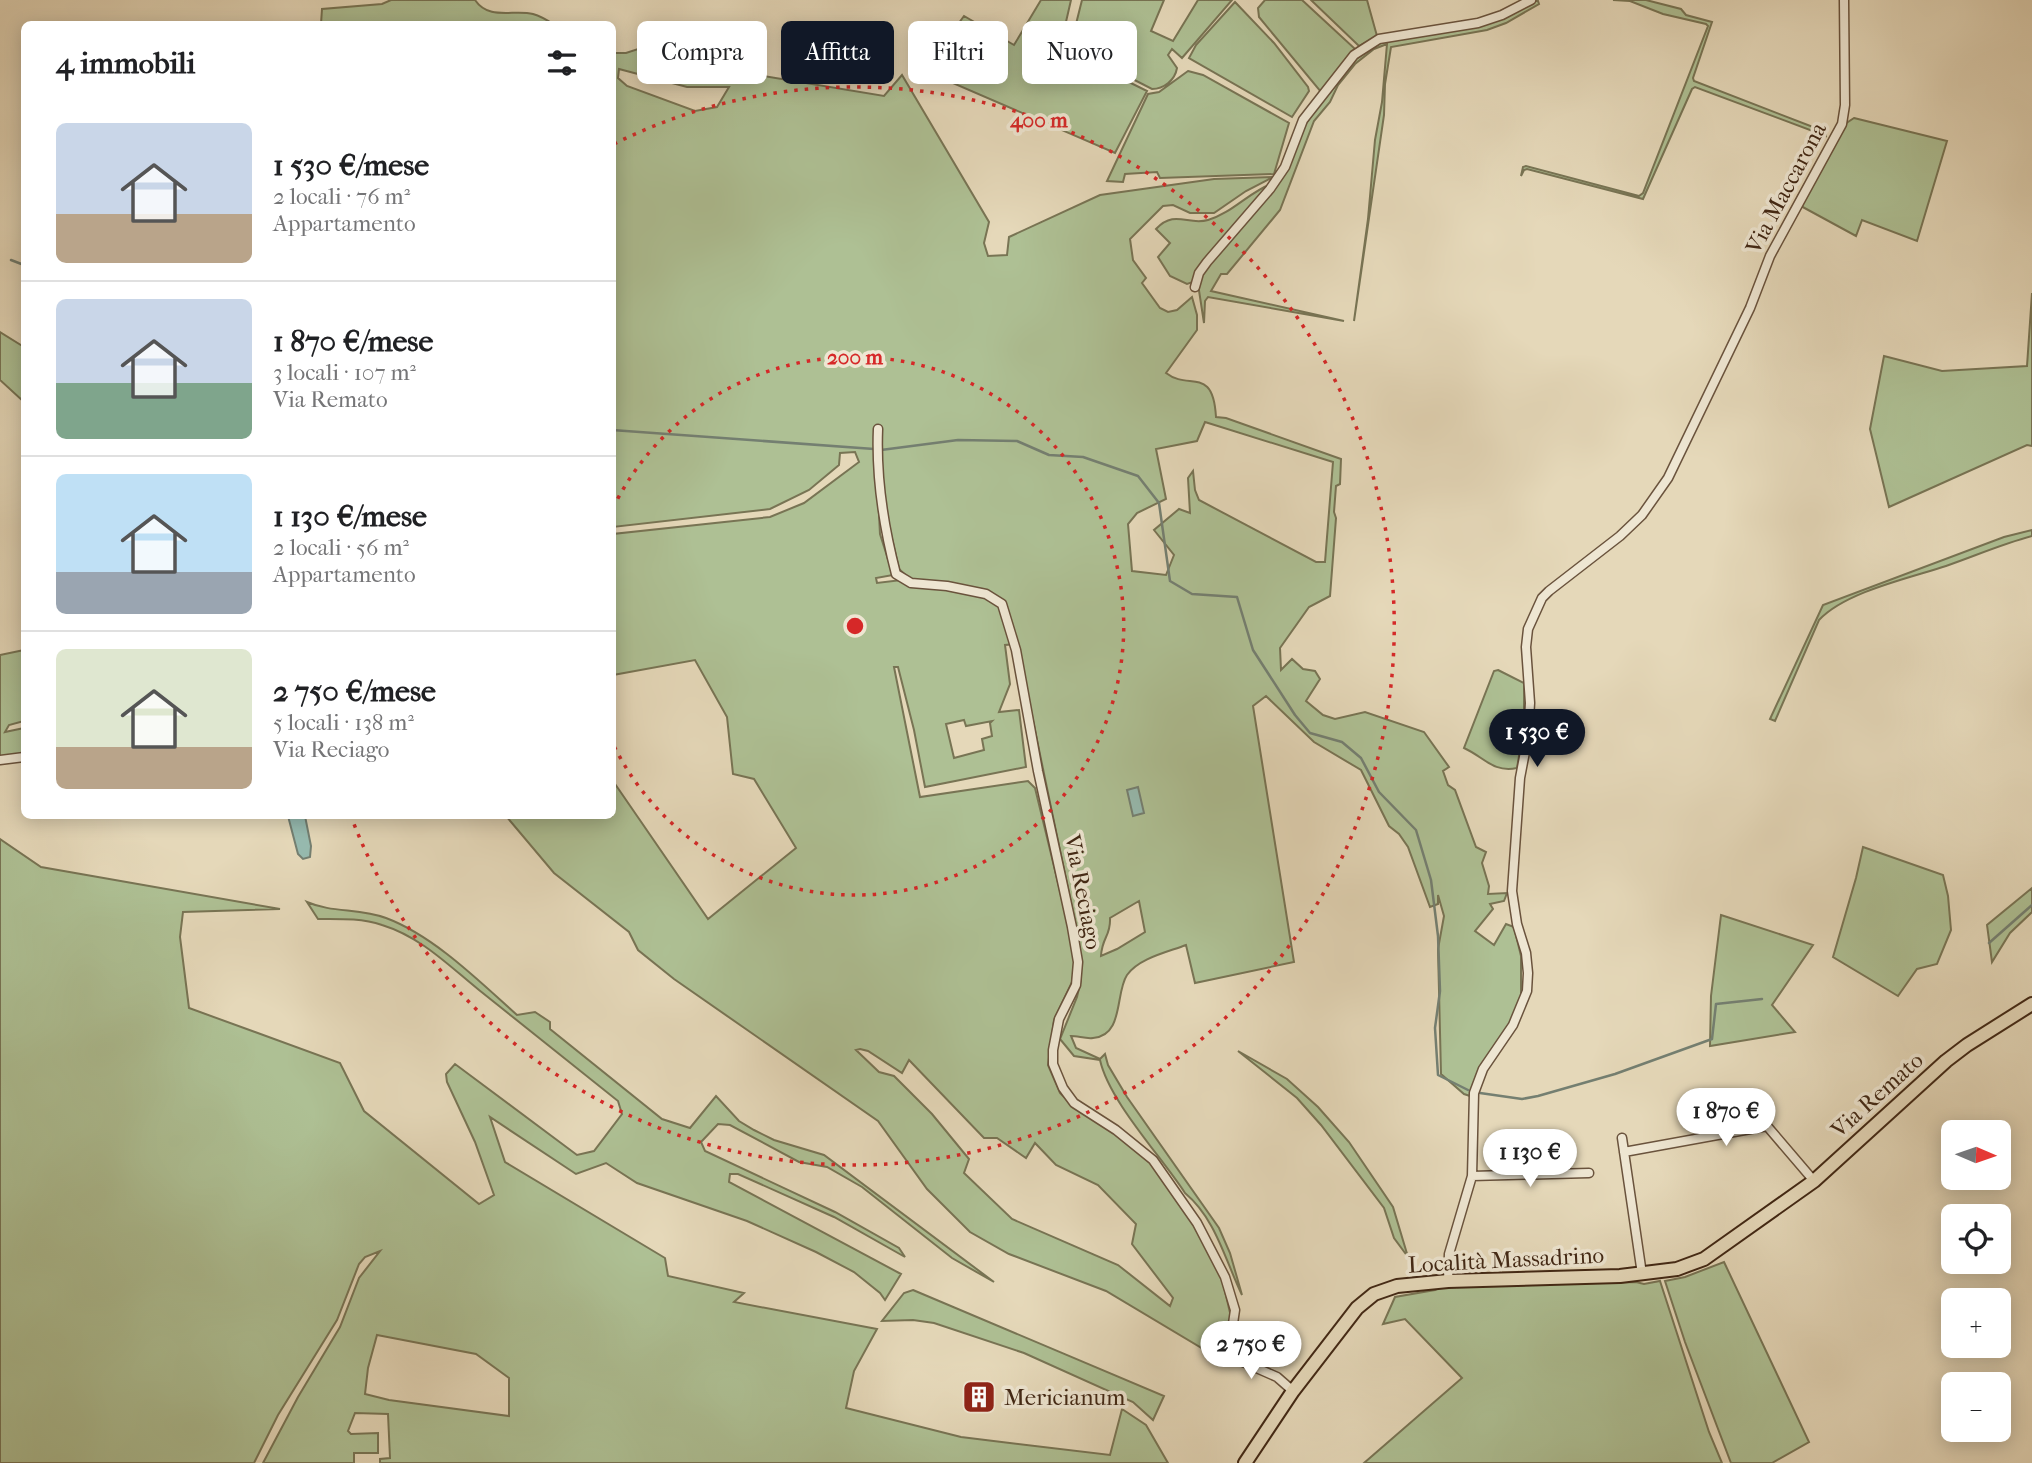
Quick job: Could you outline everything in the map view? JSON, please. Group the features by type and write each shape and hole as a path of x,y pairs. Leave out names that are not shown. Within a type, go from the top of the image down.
{"main road":[{"name":"Via Remato","path":"1642,1274 1677,1269 1704,1259 1814,1181 1946,1061 2032,1004"},
{"name":"Località Massadrino","path":"1245,1463 1292,1390 1357,1308 1374,1294 1397,1286 1448,1281 1642,1274"}],"street":[{"path":"1195,286 1199,273 1207,262 1270,189 1285,167 1303,120 1354,55 1379,39 1478,23 1502,15 1531,0"},
{"name":"Via Maccarona","path":"1448,1281 1449,1254 1472,1176 1474,1093 1491,1055 1513,1025 1527,991 1526,953 1517,924 1512,891 1520,778 1528,736 1528,629 1542,598 1620,536 1642,515 1668,478 1750,308 1770,256 1842,124 1845,105 1844,0"},
{"name":"Via Reciago","path":"878,429 887,534 896,574 911,583 947,586 986,594 1002,604 1016,650 1078,962 1076,985 1059,1018 1053,1050 1053,1064 1063,1088 1074,1102 1116,1130 1153,1160 1197,1223 1225,1277 1235,1310 1231,1337 1233,1352 1243,1362 1277,1377 1292,1390"},
{"path":"0,760 21,757"},
{"path":"1624,1152 1767,1126 1814,1181"},
{"path":"1622,1138 1642,1274"},
{"path":"1472,1176 1589,1174"}],"green space":[{"path":"391,0 475,0 487,10 533,14 548,21 321,21 322,9 382,4"},
{"path":"1041,0 1071,0 1066,21 1028,21"},
{"path":"1082,0 1164,0 1151,31 1173,41 1198,0 1232,0 1182,58 1172,49 1168,55 1177,68 1174,76 1165,86 1156,89 1137,81 1137,21 1077,21"},
{"path":"1265,0 1302,0 1354,48 1355,51 1321,92 1259,17 1258,8"},
{"path":"1311,0 1367,0 1377,36 1359,46"},
{"path":"1613,0 1646,0 1681,9 1686,15 1712,22 1694,81 1826,132 1826,136 1695,87 1643,199 1527,169 1521,176 1523,167 1526,166 1639,196 1643,193 1708,26 1663,14 1630,1"},
{"path":"1534,1 1539,4 1506,23 1487,30 1391,47 1385,84 1384,115 1354,321 1387,44 1374,49 1355,64 1338,85 1330,102 1314,121 1280,210 1227,274 1221,274 1211,291 1344,321 1208,297 1205,301 1204,323 1198,284 1203,270 1274,188 1305,125 1326,93 1354,60 1380,43 1467,28"},
{"path":"1235,2 1274,43 1308,87 1309,91 1292,117 1189,58 1196,45"},
{"path":"964,16 973,21 960,21"},
{"path":"1022,32 1022,84 1133,84 1147,91 1115,153 955,84 1008,84 1008,42 1014,45"},
{"path":"637,49 637,74 619,69 618,78 627,86 695,111 717,107 729,87 687,87 676,84 767,84 767,77 781,79 781,84 812,84 884,96 902,75 989,222 984,243 988,256 1007,255 1009,237 1100,195 1214,179 1273,177 1246,191 1214,213 1190,213 1173,205 1163,206 1130,239 1133,260 1146,278 1142,283 1160,308 1168,312 1177,310 1192,297 1197,315 1197,330 1166,373 1175,378 1205,385 1214,401 1216,417 1226,418 1341,459 1340,484 1336,486 1330,596 1309,607 1280,648 1281,670 1292,659 1303,669 1315,671 1320,679 1306,701 1323,715 1335,719 1365,712 1424,732 1449,767 1443,771 1448,785 1455,790 1476,847 1486,852 1482,863 1489,886 1488,894 1507,893 1504,901 1490,904 1493,909 1475,931 1494,945 1506,924 1514,927 1521,956 1521,1000 1473,1097 1464,1094 1441,1074 1438,949 1444,916 1438,895 1438,904 1430,907 1408,847 1389,826 1361,770 1314,742 1266,696 1253,706 1294,962 1195,983 1186,945 1154,956 1132,969 1123,983 1110,1030 1090,1038 1071,1036 1076,1048 1100,1059 1105,1054 1108,1065 1127,1097 1219,1228 1230,1253 1242,1295 1205,1215 1185,1193 1125,1110 1105,1076 1100,1060 1074,1056 1060,1039 1081,980 1077,932 1017,644 1005,645 1010,684 999,712 1019,710 1026,767 925,787 898,667 894,667 920,797 1028,781 1035,788 1075,962 1072,982 1054,1020 1048,1065 1060,1093 1072,1105 1116,1132 1153,1164 1194,1224 1221,1274 1231,1317 1231,1357 1215,1356 1106,1291 1009,1254 970,1232 927,1189 878,1121 674,979 638,950 629,932 554,873 509,819 616,819 616,785 708,919 796,848 754,779 733,774 727,717 695,660 616,674 616,534 770,517 804,503 859,462 855,452 840,453 839,465 809,490 770,509 616,527 616,53","holes":["1205,422 1333,462 1325,562 1316,562 1199,500 1193,471 1188,478 1190,513 1179,509 1154,530 1174,555 1166,575 1132,571 1128,524 1137,513 1166,499 1156,449 1197,441","877,474 899,569 910,579 877,583 876,578 893,575 880,534","964,720 966,726 992,721 992,736 982,739 984,750 954,758 946,724","1139,901 1145,932 1101,956 1110,918","856,1050 868,1051 902,1073 909,1060 984,1138 997,1138 1026,1158 1035,1143 1056,1165 1098,1185 1136,1224 1132,1244 1173,1298 1170,1306 1118,1265 1012,1219 964,1173 969,1159 932,1114 894,1076 879,1072"]},
{"path":"1188,71 1203,75 1289,123 1274,174 1160,178 1157,172 1125,174 1123,182 1107,181 1148,94 1159,92"},
{"path":"1854,118 1947,141 1917,241 1862,220 1856,236 1799,205 1842,126"},
{"path":"1271,184 1193,282 1187,284 1170,276 1158,257 1170,243 1156,229 1169,220 1201,221 1217,217"},
{"path":"2032,293 2032,446 2027,445 1889,507 1870,429 1884,356 1942,371 2027,366"},
{"path":"0,332 21,345 21,399 0,380"},
{"path":"2032,530 2032,536 1878,587 1830,610 1819,620 1775,721 1770,719 1823,605 2004,537"},
{"path":"21,651 21,722 9,725 5,732 21,729 21,754 0,758 0,655"},
{"path":"1498,670 1524,683 1524,726 1517,768 1495,766 1464,748 1494,671"},
{"path":"0,839 41,867 280,909 183,912 180,937 189,1008 340,1063 364,1111 479,1204 494,1195 475,1142 447,1082 446,1074 455,1064 577,1155 594,1151 622,1114 618,1101 422,944 396,930 374,923 350,919 318,919 307,902 326,908 376,915 404,926 455,960 517,1015 535,1012 550,1022 550,1029 662,1119 690,1128 716,1096 739,1121 754,1130 774,1140 824,1155 994,1282 952,1258 862,1187 827,1167 799,1162 730,1125 718,1124 701,1142 705,1151 835,1212 899,1248 905,1257 834,1217 738,1174 730,1174 729,1182 901,1274 885,1300 854,1272 816,1252 747,1221 637,1183 606,1163 576,1174 490,1117 505,1162 665,1258 668,1276 744,1293 734,1302 877,1329 854,1371 846,1408 961,1437 1110,1455 1122,1409 1146,1425 1168,1463 380,1463 380,1459 390,1458 388,1414 355,1413 348,1431 351,1434 378,1433 378,1453 354,1453 354,1463 263,1463 340,1327 359,1278 380,1251 365,1257 359,1264 337,1320 278,1415 254,1463 0,1463","holes":["377,1335 476,1354 509,1378 509,1416 389,1400 365,1394 368,1368"]},
{"path":"1863,847 1943,875 1948,896 1951,930 1937,964 1917,969 1898,996 1833,957"},
{"path":"2032,888 2032,912 2010,933 1992,962 1987,925"},
{"path":"1721,915 1813,945 1772,1005 1795,1032 1710,1046 1711,996"},
{"path":"1238,1051 1287,1079 1318,1107 1349,1142 1393,1207 1408,1257 1394,1238 1384,1208 1321,1125 1297,1098"},
{"path":"1724,1262 1809,1442 1772,1463 1731,1463 1665,1281 1685,1277"},
{"path":"1660,1281 1709,1432 1722,1463 1364,1463 1462,1378 1405,1319 1383,1324 1395,1297 1435,1290 1446,1285 1644,1284"},
{"path":"913,1290 1164,1396 1153,1420 1133,1402 1024,1353 934,1323 913,1320 882,1321 904,1293"}],"water":[{"path":"1138,787 1144,813 1133,816 1127,790"},
{"path":"289,819 306,819 311,846 310,857 303,859 298,854"}],"waterway":[{"path":"11,260 21,264"},
{"path":"616,430 874,449"},
{"path":"881,450 958,440 1017,441 1049,455 1083,457 1138,476 1159,503 1170,581 1192,594 1237,597 1253,650 1295,715 1310,733 1342,742 1361,758 1379,792 1416,830 1431,880 1438,936 1440,991 1435,1028 1438,1075 1468,1090"},
{"path":"1989,943 2032,905"},
{"path":"1480,1093 1522,1099 1615,1074 1712,1039 1716,1004 1762,999"}],"place":[{"name":"Mericianum","path":"979,1397"}]}
